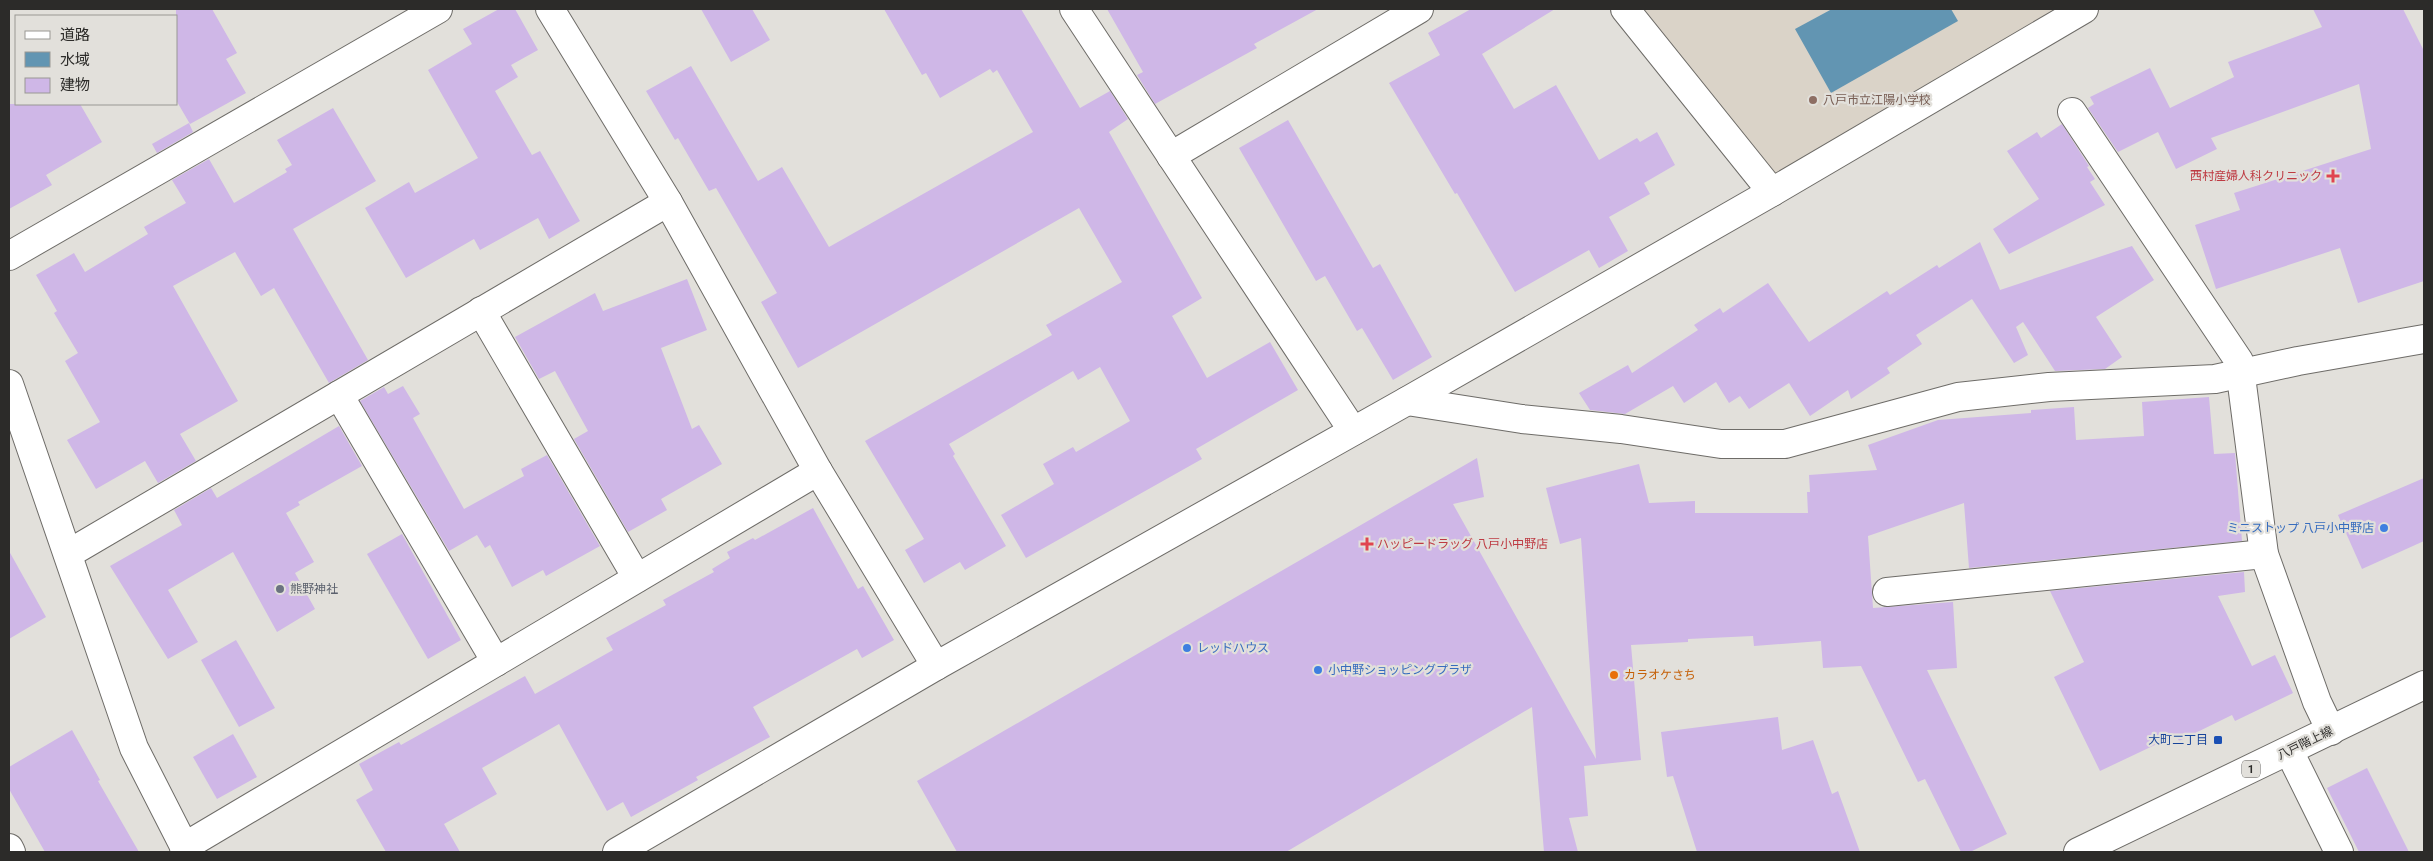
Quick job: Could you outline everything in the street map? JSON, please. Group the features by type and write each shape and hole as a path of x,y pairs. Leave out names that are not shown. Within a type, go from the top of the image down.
{"street":[{"path":"9,256 438,9"},
{"path":"550,9 668,202 818,471 936,666"},
{"path":"1074,9 1352,431"},
{"path":"1171,156 1419,9"},
{"path":"1625,9 1772,192"},
{"path":"617,852 936,666 1407,401 1772,192 2084,9"},
{"path":"2072,112 2239,360 2264,554 2317,702 2331,730"},
{"path":"68,554 668,202"},
{"path":"481,311 637,578"},
{"path":"1407,401 1522,420 1620,429 1721,444 1785,444 1958,397 2049,387 2215,379 2298,360 2424,339"},
{"path":"9,384 134,748 185,850 496,662 818,471"},
{"path":"339,395 496,662"},
{"path":"1887,592 2264,554"},
{"name":"八戸階上線","path":"2078,852 2424,685"},
{"path":"2289,751 2339,852"},
{"path":"9,848 11,852"}],"shaded area":[{"name":"八戸市立江陽小学校","path":"1625,9 2084,9 1772,192"}],"water":[{"path":"1832,9 1951,9 1958,21 1831,93 1795,29"}],"building":[{"path":"176,9 212,9 237,53 226,59 246,93 190,124 178,103 178,15 176,15"},
{"path":"499,9 515,9 538,50 511,65 518,77 495,91 532,155 540,151 580,221 549,239 538,218 480,250 474,239 406,278 365,208 409,182 415,193 478,158 428,70 472,44 463,29"},
{"path":"701,9 752,9 770,40 731,62"},
{"path":"884,9 1021,9 1080,108 1110,91 1128,119 1109,132 1202,298 1172,316 1207,378 1270,342 1298,390 1196,449 1202,459 1026,558 1001,515 1054,484 1043,464 1073,447 1076,452 1130,421 1100,367 1078,380 1073,371 949,444 955,454 953,456 1006,546 965,570 960,562 924,583 905,550 924,539 865,441 1052,335 1046,325 1122,282 1079,208 798,368 761,302 777,293 716,188 709,191 678,138 675,140 646,91 691,66 758,181 782,167 829,247 1033,132 997,70 993,73 990,69 940,98 926,73 922,75"},
{"path":"1107,9 1318,9 1254,44 1257,48 1155,104 1137,75 1143,72"},
{"path":"1471,9 1555,9 1482,54 1514,109 1556,85 1599,160 1637,138 1640,142 1657,132 1675,165 1644,183 1650,194 1609,217 1628,251 1599,268 1589,250 1515,292 1389,83 1440,55 1428,33"},
{"path":"2313,9 2403,9 2424,51 2424,281 2358,303 2340,248 2216,289 2195,225 2240,210 2234,193 2371,149 2359,84 2211,138 2217,149 2176,169 2158,132 2118,152 2088,108 2094,104 2090,97 2150,68 2170,108 2234,77 2228,62 2322,27"},
{"path":"9,104 81,105 102,142 46,175 52,185 9,209"},
{"path":"333,108 376,181 293,229 368,360 329,383 274,288 261,296 235,252 173,286 238,401 180,434 196,461 158,483 145,461 96,489 67,440 100,422 65,361 78,353 54,313 57,311 36,275 74,253 85,272 148,234 144,227 186,203 172,180 209,159 234,203 287,172 285,169 292,165 277,140"},
{"path":"1288,120 1373,268 1380,264 1432,357 1393,380 1362,328 1357,331 1325,276 1316,281 1239,148"},
{"path":"189,123 193,132 157,153 152,144"},
{"path":"2062,124 2089,166 2087,167 2095,179 2090,182 2105,205 2009,254 1993,229 2039,199 2007,151 2037,132 2041,138"},
{"path":"1980,242 2000,290 2132,246 2154,280 2096,317 2122,357 2105,369 2055,371 2023,322 2016,327 2028,355 2014,363 1972,299 1916,335 1922,344 1887,368 1890,373 1851,399 1848,390 1810,416 1789,383 1749,409 1740,396 1729,403 1716,382 1684,403 1673,386 1625,414 1590,410 1579,393 1628,365 1632,373 1698,330 1694,325 1720,308 1723,313 1768,283 1809,342 1887,291 1890,295 1937,265 1939,268"},
{"path":"687,279 707,330 661,348 692,429 699,425 722,464 661,499 667,510 628,532 574,439 588,431 555,371 539,379 515,337 595,293 603,311"},
{"path":"403,386 420,414 413,418 464,509 524,476 521,469 547,455 600,546 546,576 543,570 512,587 490,545 485,548 477,535 449,551 360,401 384,387 388,394"},
{"path":"2209,397 2214,454 2235,453 2242,541 1969,568 1964,503 1868,536 1873,608 1953,602 1957,668 1927,670 2007,834 1970,852 1961,852 1925,779 1918,782 1861,666 1823,668 1821,641 1754,646 1753,636 1688,639 1688,642 1631,645 1641,760 1584,766 1588,816 1569,818 1578,852 1544,852 1532,707 1286,852 957,852 917,781 1477,458 1484,497 1453,504 1596,759 1581,538 1560,544 1546,488 1639,464 1649,503 1695,501 1695,513 1808,513 1807,492 1810,492 1809,475 1877,470 1868,445 1938,420 2031,413 2031,410 2074,407 2076,440 2144,436 2142,402"},
{"path":"339,426 362,466 298,502 300,505 286,513 314,562 295,573 315,609 277,632 233,552 168,590 198,642 168,659 110,566 182,525 174,510 211,488 217,498"},
{"name":"ミニストップ 八戸小中野店","path":"2424,478 2424,541 2362,569 2338,515"},
{"path":"813,508 858,589 863,586 894,640 862,658 857,649 753,707 770,737 696,777 698,780 631,817 623,802 607,811 559,724 482,768 497,794 444,824 460,852 386,852 356,800 373,790 359,764 399,742 401,745 525,676 535,694 613,650 606,638 666,605 663,600 714,572 712,569 730,558 727,552 753,538 755,540"},
{"path":"402,534 461,640 428,659 367,554"},
{"path":"9,551 46,617 9,639"},
{"path":"2244,572 2245,592 2218,596 2252,666 2275,655 2293,693 2235,721 2232,715 2179,741 2176,735 2100,771 2054,677 2084,662 2050,591"},
{"path":"236,640 275,708 239,727 201,660"},
{"path":"1778,717 1782,750 1813,740 1832,794 1838,791 1860,852 1697,852 1673,776 1667,777 1661,732"},
{"path":"72,730 100,780 98,781 139,852 45,852 9,789 9,767"},
{"path":"233,734 257,777 217,799 193,757"},
{"path":"2367,768 2409,852 2359,852 2327,788"}],"place":[{"name":"八戸市立江陽小学校","path":"1813,100"},
{"name":"西村産婦人科クリニック","path":"2333,176"},
{"name":"ミニストップ 八戸小中野店","path":"2384,528"},
{"name":"ハッピードラッグ 八戸小中野店","path":"1367,544"},
{"name":"熊野神社","path":"280,589"},
{"name":"レッドハウス","path":"1187,648"},
{"name":"小中野ショッピングプラザ","path":"1318,670"},
{"name":"カラオケさち","path":"1614,675"},
{"name":"大町二丁目","path":"2218,740"}]}
